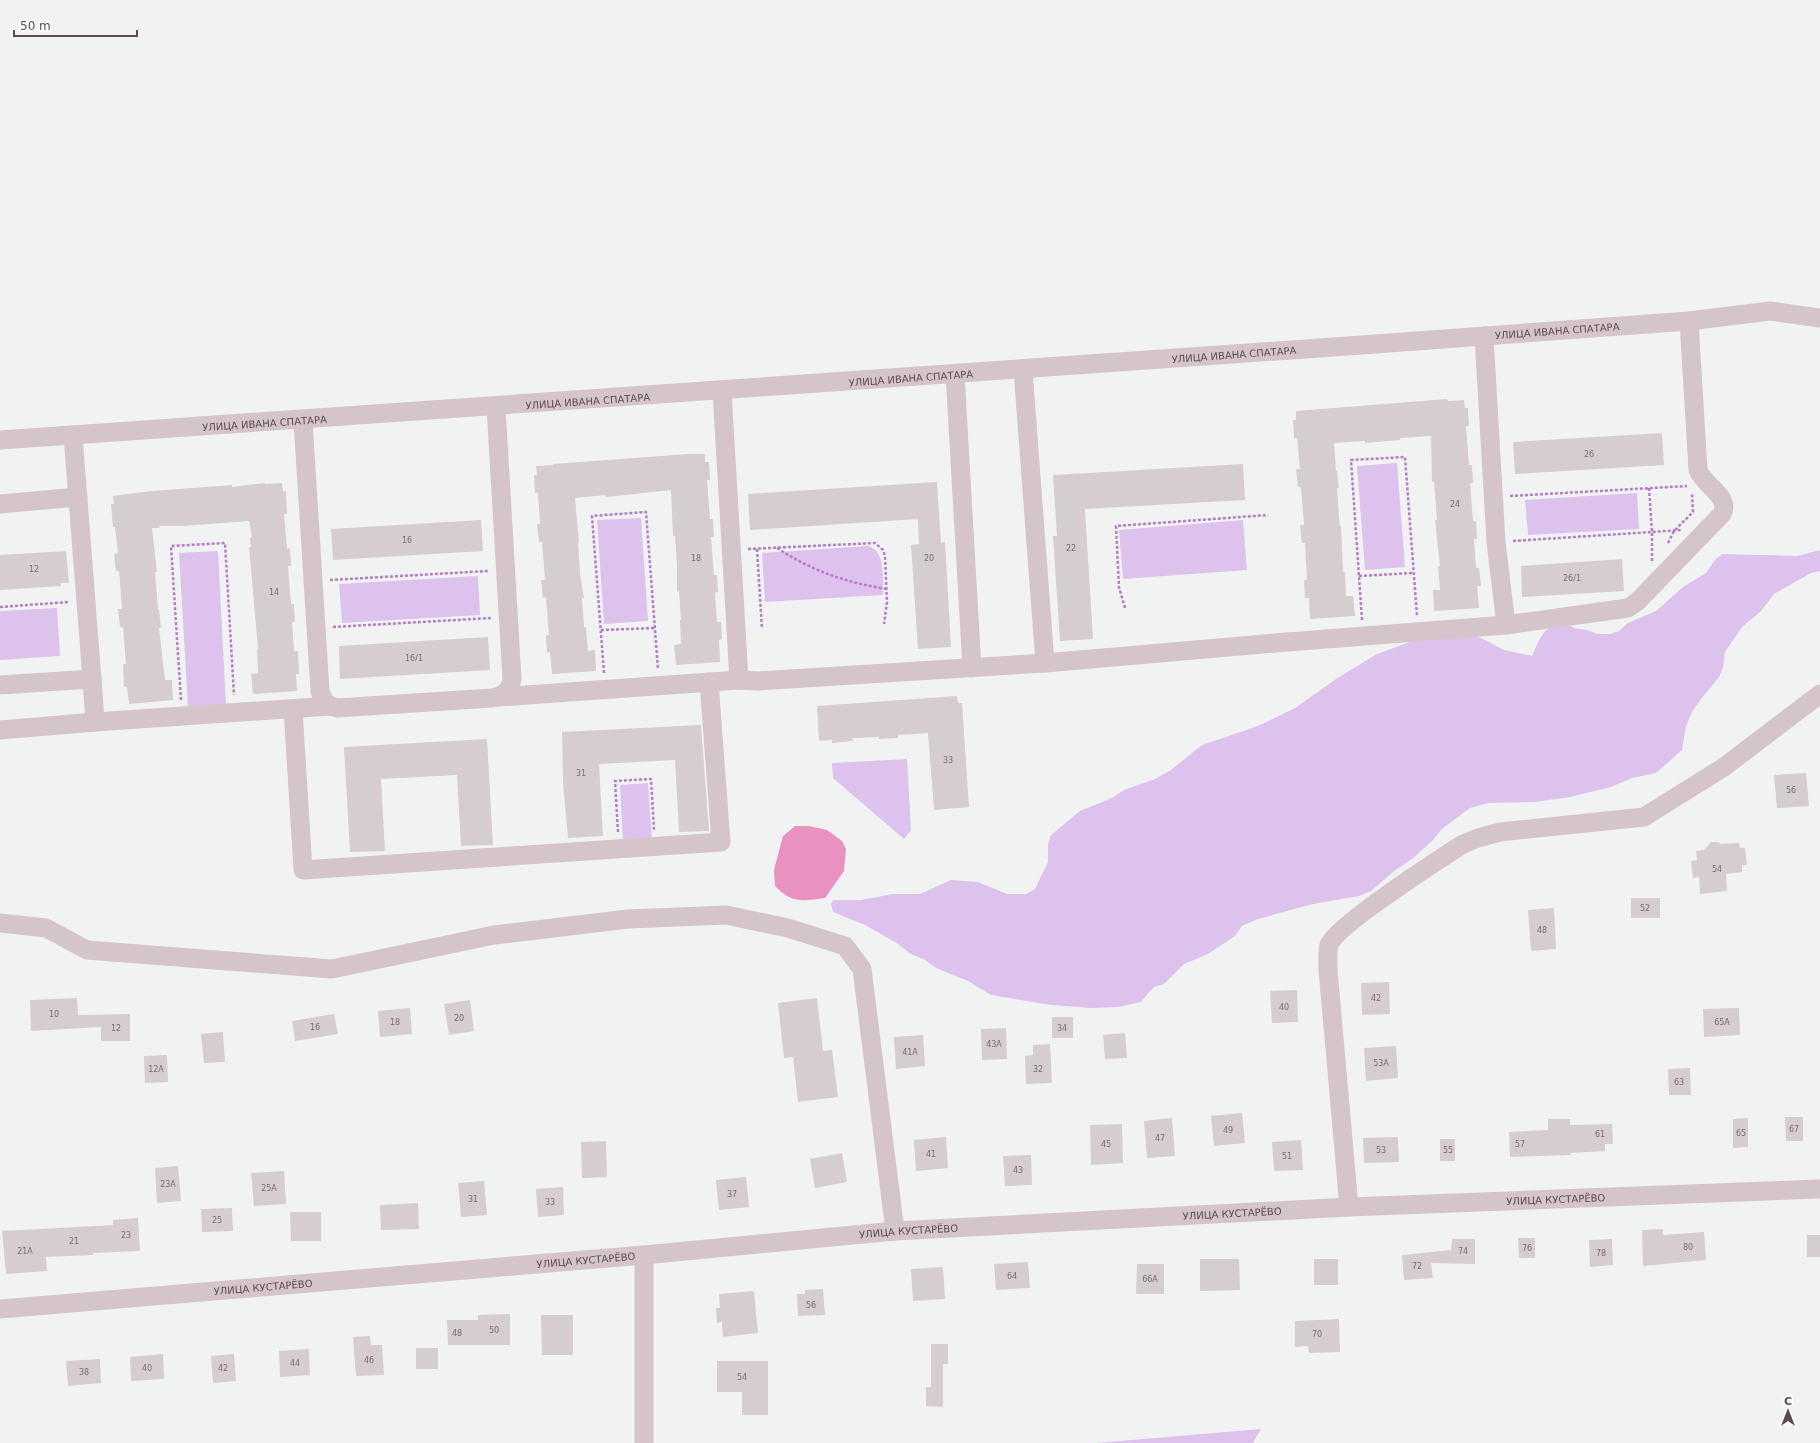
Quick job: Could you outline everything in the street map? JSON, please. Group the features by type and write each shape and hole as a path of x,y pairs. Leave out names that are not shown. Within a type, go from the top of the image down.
{"street":[{"name":"УЛИЦА ИВАНА СПАТАРА","path":"0,440 304,421 1023,370 1689,321 1770,311 1820,318"},
{"path":"0,730 331,706 345,707 739,680 758,681 1045,663 1363,636 1506,626 1622,610 1633,605 1708,529 1722,514 1725,504 1724,500 1700,475 1697,465 1689,321"},
{"path":"1484,336 1496,542 1506,626"},
{"path":"1023,370 1045,663"},
{"path":"955,374 972,668"},
{"path":"722,391 739,680"},
{"path":"496,407 512,679 506,692 499,697"},
{"path":"304,421 320,691 325,702 331,706"},
{"path":"73,436 95,722"},
{"path":"0,504 78,498"},
{"path":"0,685 92,679"},
{"path":"293,709 303,870 721,842 709,682"},
{"path":"1349,1207 1328,970 1329,945 1338,934 1372,907 1463,844 1478,838 1500,832 1644,818 1724,767 1820,694"},
{"path":"0,923 46,928 88,950 332,969 494,934 628,919 726,915 788,928 845,946 862,969 895,1231"},
{"name":"УЛИЦА КУСТАРЁВО","path":"0,1309 644,1255 895,1231 1349,1207 1820,1189"},
{"path":"644,1255 644,1443"}],"path":[{"path":"1363,636 1351,460 1405,457 1418,632"},
{"path":"1494,497 1708,484"},
{"path":"1649,488 1652,533 1652,574 1649,589"},
{"path":"605,690 592,516 646,512 660,686"},
{"path":"1125,608 1119,587 1116,526 1268,515"},
{"path":"1496,542 1708,529"},
{"path":"182,716 171,546 225,543 235,713"},
{"path":"731,550 875,543 883,550 885,556 887,608 884,624"},
{"path":"776,548 802,563 829,575 858,584 887,589"},
{"path":"757,549 762,629"},
{"path":"313,581 506,570"},
{"path":"1359,576 1413,573"},
{"path":"0,607 86,601"},
{"path":"316,628 508,616"},
{"path":"600,630 655,628"},
{"path":"619,849 615,781 650,779 655,846"}],"shaded area":[{"path":"1397,463 1405,567 1365,570 1357,466"},
{"path":"1637,493 1639,529 1528,535 1525,500"},
{"path":"641,518 648,621 604,624 597,520"},
{"path":"1243,520 1247,570 1123,579 1119,530"},
{"path":"868,546 874,549 881,560 883,595 765,602 762,553"},
{"path":"1820,550 1820,571 1811,573 1774,594 1761,611 1742,627 1725,652 1723,667 1719,677 1692,712 1686,726 1682,750 1656,773 1632,778 1611,787 1570,797 1535,802 1488,803 1470,808 1442,829 1433,840 1412,859 1393,872 1371,891 1359,896 1313,904 1258,919 1242,926 1235,936 1208,954 1184,964 1164,984 1154,987 1141,1002 1118,1007 1091,1008 1051,1005 991,995 968,981 936,968 865,925 833,912 831,904 833,900 861,900 893,894 920,894 951,880 978,882 1007,894 1026,894 1035,889 1048,862 1048,844 1051,835 1080,811 1112,798 1124,790 1155,779 1171,770 1202,745 1258,726 1295,708 1339,677 1377,654 1410,642 1424,639 1477,636 1504,650 1532,656 1540,638 1546,630 1563,621 1574,628 1587,630 1598,634 1610,634 1619,631 1628,623 1656,611 1683,587 1706,573 1715,560 1722,554 1797,556"},
{"path":"218,551 226,705 188,707 179,553"},
{"path":"478,576 480,615 342,623 339,584"},
{"path":"57,608 60,656 0,660 0,611"},
{"path":"907,759 911,830 904,839 833,778 832,763"},
{"path":"648,783 652,840 623,842 620,785"},
{"path":"795,826 809,826 827,830 842,841 846,849 844,871 825,898 798,900 787,896 775,886 774,870 783,836"},
{"path":"1261,1429 1253,1443 1096,1443"}],"building":[{"path":"1447,399 1448,401 1464,400 1465,408 1468,408 1469,426 1466,426 1469,465 1472,465 1473,483 1470,483 1473,521 1476,521 1477,539 1474,539 1476,568 1479,568 1481,586 1477,586 1479,608 1434,611 1433,590 1440,590 1438,566 1440,566 1435,520 1437,520 1434,482 1432,482 1431,436 1400,438 1400,440 1365,443 1365,441 1334,443 1339,488 1337,488 1341,526 1343,572 1345,572 1346,596 1353,596 1355,616 1310,619 1309,598 1305,598 1304,580 1307,580 1305,543 1302,543 1300,525 1304,525 1301,487 1298,487 1296,469 1300,469 1297,438 1294,438 1293,420 1296,420 1296,411"},
{"path":"1662,433 1664,465 1515,474 1513,442"},
{"path":"688,454 705,454 705,462 709,462 710,480 707,480 710,519 713,519 714,537 711,537 714,575 717,575 718,592 715,593 717,622 721,622 722,639 719,640 720,662 676,665 674,645 681,644 681,620 679,591 677,592 677,566 675,536 673,536 671,490 606,497 605,495 575,498 580,573 584,598 582,598 584,627 586,627 588,651 595,650 596,671 552,674 550,652 547,653 546,635 549,635 546,597 543,598 541,580 545,580 542,542 539,542 537,524 540,524 538,493 535,493 534,475 537,475 536,466"},
{"path":"1243,464 1245,500 1085,509 1093,639 1060,641 1053,536 1057,536 1053,475"},
{"path":"937,482 941,543 945,542 951,647 918,649 911,545 919,544 918,519 750,530 748,494"},
{"path":"265,483 282,483 283,492 286,491 287,514 284,514 287,549 290,548 291,566 288,566 291,604 294,604 295,622 292,622 294,651 298,651 299,674 296,674 297,691 253,694 251,674 258,673 258,649 249,547 251,547 250,538 252,537 249,521 183,526 159,526 160,528 152,528 157,572 155,572 158,610 161,628 159,628 165,680 172,680 173,700 129,704 127,687 124,687 123,664 126,664 123,627 120,627 118,609 122,609 119,571 116,571 114,554 118,553 115,527 113,527 111,504 114,504 113,496 152,491 232,485 232,487"},
{"path":"481,520 483,551 333,560 331,529"},
{"path":"66,551 69,583 61,583 61,586 0,590 0,555"},
{"path":"1622,559 1624,591 1522,597 1521,566"},
{"path":"488,637 490,670 340,679 339,646"},
{"path":"957,696 958,703 962,703 969,807 934,810 928,733 898,735 898,738 852,738 853,741 832,743 832,740 819,741 817,706"},
{"path":"701,725 709,831 679,832 675,760 599,764 603,836 568,838 563,783 562,732"},
{"path":"487,739 493,845 461,846 457,775 381,779 385,851 350,852 344,747"},
{"path":"1806,773 1809,806 1777,808 1774,775"},
{"path":"1711,842 1721,844 1739,843 1740,848 1745,848 1747,865 1742,865 1742,872 1726,874 1727,891 1700,894 1699,877 1693,878 1691,861 1697,860 1696,851 1704,850"},
{"path":"1631,898 1660,898 1660,918 1631,918"},
{"path":"1554,908 1556,949 1531,951 1528,910"},
{"path":"1389,982 1390,1014 1362,1015 1361,983"},
{"path":"1297,990 1298,1022 1272,1023 1270,991"},
{"path":"77,998 78,1015 130,1014 130,1041 101,1041 101,1027 31,1031 30,1000"},
{"path":"817,998 823,1051 832,1050 838,1097 798,1102 793,1057 784,1058 778,1003"},
{"path":"470,1000 474,1031 449,1035 444,1004"},
{"path":"410,1008 412,1034 380,1037 378,1011"},
{"path":"1739,1008 1740,1035 1704,1037 1703,1009"},
{"path":"334,1014 338,1034 295,1041 292,1021"},
{"path":"1052,1017 1073,1017 1073,1038 1052,1038"},
{"path":"1006,1028 1007,1059 982,1060 981,1029"},
{"path":"223,1032 225,1062 204,1063 201,1034"},
{"path":"1125,1033 1127,1058 1105,1059 1103,1035"},
{"path":"923,1035 925,1066 896,1069 894,1037"},
{"path":"1050,1044 1052,1083 1026,1084 1025,1056 1033,1055 1033,1045"},
{"path":"1396,1046 1398,1078 1366,1081 1364,1048"},
{"path":"167,1055 168,1082 145,1083 144,1056"},
{"path":"1690,1068 1691,1095 1669,1095 1668,1069"},
{"path":"1242,1113 1245,1143 1214,1146 1211,1116"},
{"path":"1785,1117 1803,1117 1803,1141 1786,1141"},
{"path":"1172,1118 1175,1156 1147,1158 1144,1121"},
{"path":"1748,1118 1748,1147 1733,1148 1733,1119"},
{"path":"1548,1119 1570,1119 1570,1125 1612,1124 1613,1144 1605,1144 1605,1151 1570,1153 1571,1155 1510,1157 1509,1132 1548,1130"},
{"path":"1122,1124 1123,1163 1091,1165 1090,1125"},
{"path":"946,1137 948,1168 916,1171 914,1140"},
{"path":"1398,1137 1399,1162 1364,1163 1363,1138"},
{"path":"1440,1139 1455,1139 1455,1161 1440,1161"},
{"path":"1301,1140 1303,1170 1274,1171 1272,1142"},
{"path":"606,1141 607,1177 582,1178 581,1142"},
{"path":"842,1153 847,1182 815,1188 810,1159"},
{"path":"1031,1155 1032,1185 1005,1186 1003,1156"},
{"path":"178,1166 181,1201 157,1203 155,1168"},
{"path":"284,1171 286,1204 254,1206 251,1173"},
{"path":"746,1177 749,1207 719,1210 716,1180"},
{"path":"484,1181 487,1215 461,1217 458,1183"},
{"path":"563,1187 564,1215 538,1217 536,1189"},
{"path":"418,1203 419,1229 381,1230 380,1205"},
{"path":"232,1208 233,1231 202,1232 201,1209"},
{"path":"290,1212 321,1212 321,1241 291,1241"},
{"path":"138,1218 140,1251 46,1257 47,1271 6,1274 2,1231 113,1225 113,1220"},
{"path":"1663,1229 1663,1235 1704,1232 1706,1260 1643,1266 1642,1230"},
{"path":"1807,1235 1820,1235 1820,1257 1807,1257"},
{"path":"1518,1238 1535,1238 1535,1258 1519,1258"},
{"path":"1452,1239 1475,1239 1475,1264 1431,1263 1433,1278 1404,1280 1402,1255 1451,1250"},
{"path":"1612,1239 1613,1265 1590,1267 1589,1240"},
{"path":"1200,1259 1239,1259 1240,1290 1200,1291"},
{"path":"1314,1259 1338,1259 1338,1285 1314,1285"},
{"path":"1028,1262 1030,1288 996,1290 994,1264"},
{"path":"1137,1264 1164,1264 1164,1294 1136,1294"},
{"path":"943,1267 945,1299 913,1301 911,1269"},
{"path":"823,1289 825,1315 798,1316 797,1294 805,1294 805,1290"},
{"path":"754,1291 758,1333 723,1337 722,1322 717,1323 716,1308 720,1308 719,1294"},
{"path":"510,1314 510,1345 448,1345 447,1320 478,1320 478,1315"},
{"path":"541,1315 573,1315 573,1355 542,1355"},
{"path":"1339,1319 1340,1352 1309,1353 1308,1346 1295,1347 1295,1321"},
{"path":"370,1336 371,1345 382,1345 384,1375 356,1376 353,1337"},
{"path":"931,1344 948,1344 948,1364 943,1364 943,1407 926,1406 926,1387 931,1387"},
{"path":"416,1348 438,1348 438,1369 416,1369"},
{"path":"309,1349 310,1375 280,1377 279,1351"},
{"path":"163,1354 164,1379 131,1381 130,1357"},
{"path":"234,1354 236,1381 213,1383 211,1356"},
{"path":"100,1359 101,1383 68,1386 66,1361"},
{"path":"717,1361 768,1361 768,1415 742,1415 742,1392 717,1392"}]}
